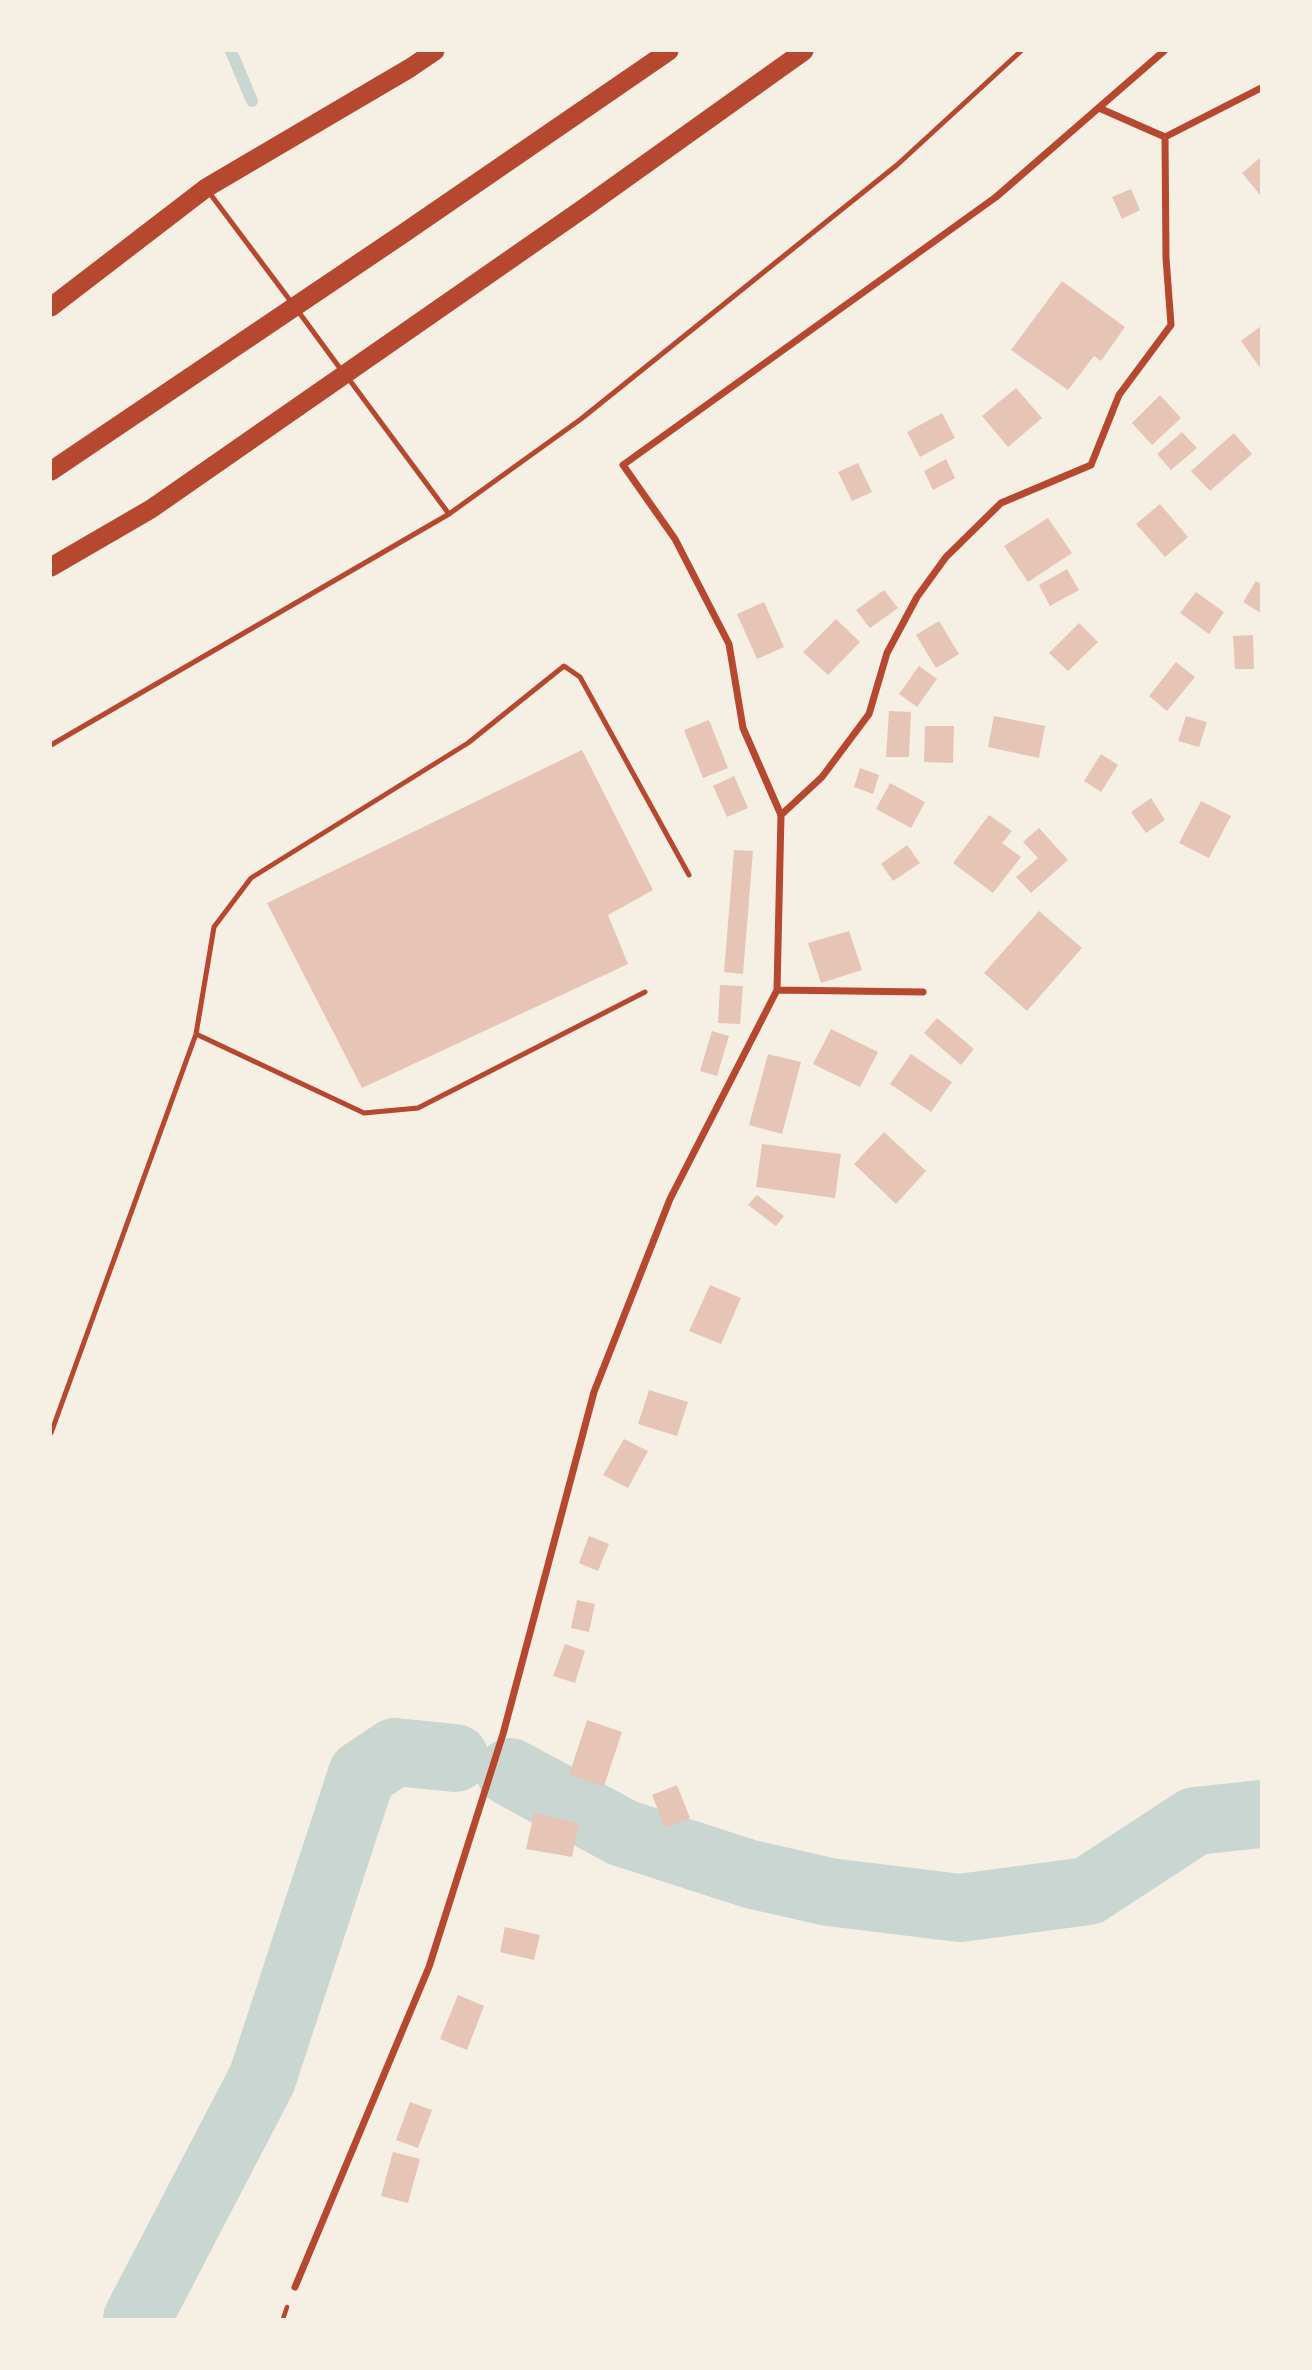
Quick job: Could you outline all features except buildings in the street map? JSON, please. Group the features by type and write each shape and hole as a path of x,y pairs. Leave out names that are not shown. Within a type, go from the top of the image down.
{"highway":[{"path":"51,307 206,188 435,51"},
{"path":"51,471 669,51"},
{"path":"51,568 162,502 804,51"}],"street":[{"path":"295,2287 429,1967 503,1734 594,1392 670,1199 777,990 781,815 743,728 729,644 675,539 623,465 996,197 1164,51"},
{"path":"1165,137 1261,88"},
{"path":"1099,108 1165,137"},
{"path":"781,815 822,777 869,715 887,653 916,597 946,557 1001,503 1091,465 1119,395 1171,325 1166,258 1165,137"},
{"path":"777,990 923,992"}],"lane":[{"path":"51,745 450,514 581,419 897,165 1021,51"},
{"path":"206,188 450,514"},
{"path":"51,1433 197,1034 214,927 251,877 468,743 564,666 580,677 689,875"},
{"path":"197,1034 364,1113 418,1108 645,992"}],"waterway":[{"path":"231,51 252,101"},
{"path":"137,2319 262,2079 362,1774 395,1752 455,1758"},
{"path":"510,1772 623,1833 750,1874 829,1892 960,1908 1088,1891 1195,1821 1261,1814"}]}
